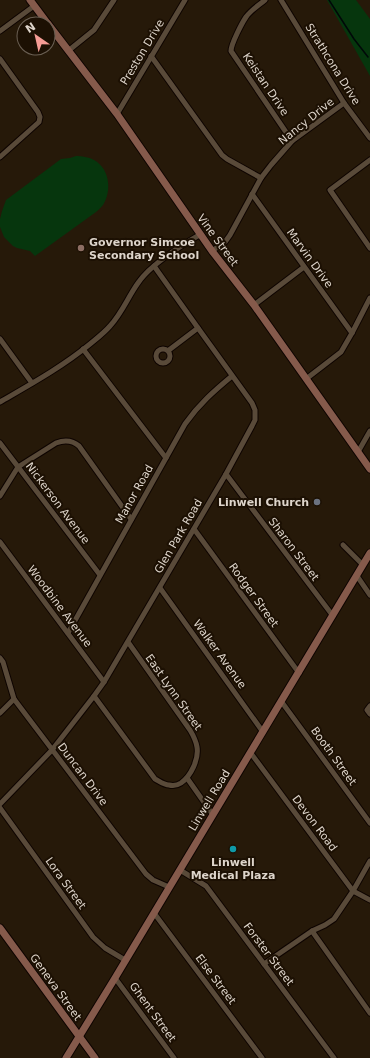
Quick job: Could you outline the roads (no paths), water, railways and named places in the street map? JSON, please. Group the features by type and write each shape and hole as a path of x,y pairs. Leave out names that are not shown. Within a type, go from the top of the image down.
{"main road":[{"name":"Vine Street","path":"32,3 42,16"},
{"name":"Vine Street","path":"56,35 116,114 212,251 254,305 370,469"},
{"name":"Linwell Road","path":"66,1058 370,553"},
{"name":"Geneva Street","path":"0,928 95,1058"}],"street":[{"path":"68,51 94,30 114,0"},
{"name":"Preston Drive","path":"116,114 185,0"},
{"name":"Keistan Drive","path":"265,0 246,16 234,40 231,51 292,141"},
{"name":"Strathcona Drive","path":"281,0 344,103 370,138"},
{"path":"0,31 32,3"},
{"path":"151,56 222,155 261,178"},
{"path":"0,59 40,117 39,122 33,129 0,157"},
{"name":"Nancy Drive","path":"212,251 225,242 261,178 292,141 344,103"},
{"path":"370,160 330,190 370,248"},
{"name":"Marvin Drive","path":"252,194 352,333"},
{"path":"0,402 50,372 83,349 110,327 126,305 138,282 146,273 174,251 201,234"},
{"name":"Glen Park Road","path":"0,804 52,750 104,682 226,474 255,420 255,410 252,403 154,266"},
{"path":"254,305 304,268"},
{"path":"306,379 341,352 370,298"},
{"path":"169,350 198,328"},
{"path":"0,339 32,383"},
{"path":"83,349 166,458"},
{"name":"Manor Road","path":"68,633 185,424 212,392 232,376"},
{"path":"358,452 370,431"},
{"path":"0,496 18,467 56,443 62,441 74,442 79,446 131,519"},
{"name":"Nickerson Avenue","path":"0,443 100,575"},
{"name":"Sharon Street","path":"226,474 333,616"},
{"name":"Rodger Street","path":"194,529 299,673"},
{"name":"Woodbine Avenue","path":"0,542 104,682"},
{"path":"343,545 363,565"},
{"path":"357,576 370,595"},
{"name":"Walker Avenue","path":"160,588 263,732"},
{"name":"East Lynn Street","path":"128,642 195,738 197,754 194,767 188,778"},
{"name":"Duncan Drive","path":"0,658 3,662 14,699 146,874 153,880 169,887"},
{"path":"94,696 155,779 168,786 180,784 188,778 212,816"},
{"path":"0,713 14,699"},
{"name":"Booth Street","path":"282,701 370,823"},
{"path":"369,713 367,710 370,706"},
{"name":"Devon Road","path":"250,752 353,891 370,900"},
{"name":"Lora Street","path":"0,808 93,937 105,948 125,960"},
{"path":"264,964 312,931 334,919 353,891 370,861"},
{"name":"Forster Street","path":"180,870 206,886 334,1058"},
{"name":"Else Street","path":"154,913 262,1058"},
{"path":"312,931 370,1013"},
{"name":"Ghent Street","path":"115,978 174,1058"}],"waterway":[{"path":"329,0 354,39 368,57"}],"place":[{"name":"Governor Simcoe Secondary School","path":"81,248"},
{"name":"Linwell Church","path":"317,502"},
{"name":"Linwell Medical Plaza","path":"233,849"}]}
